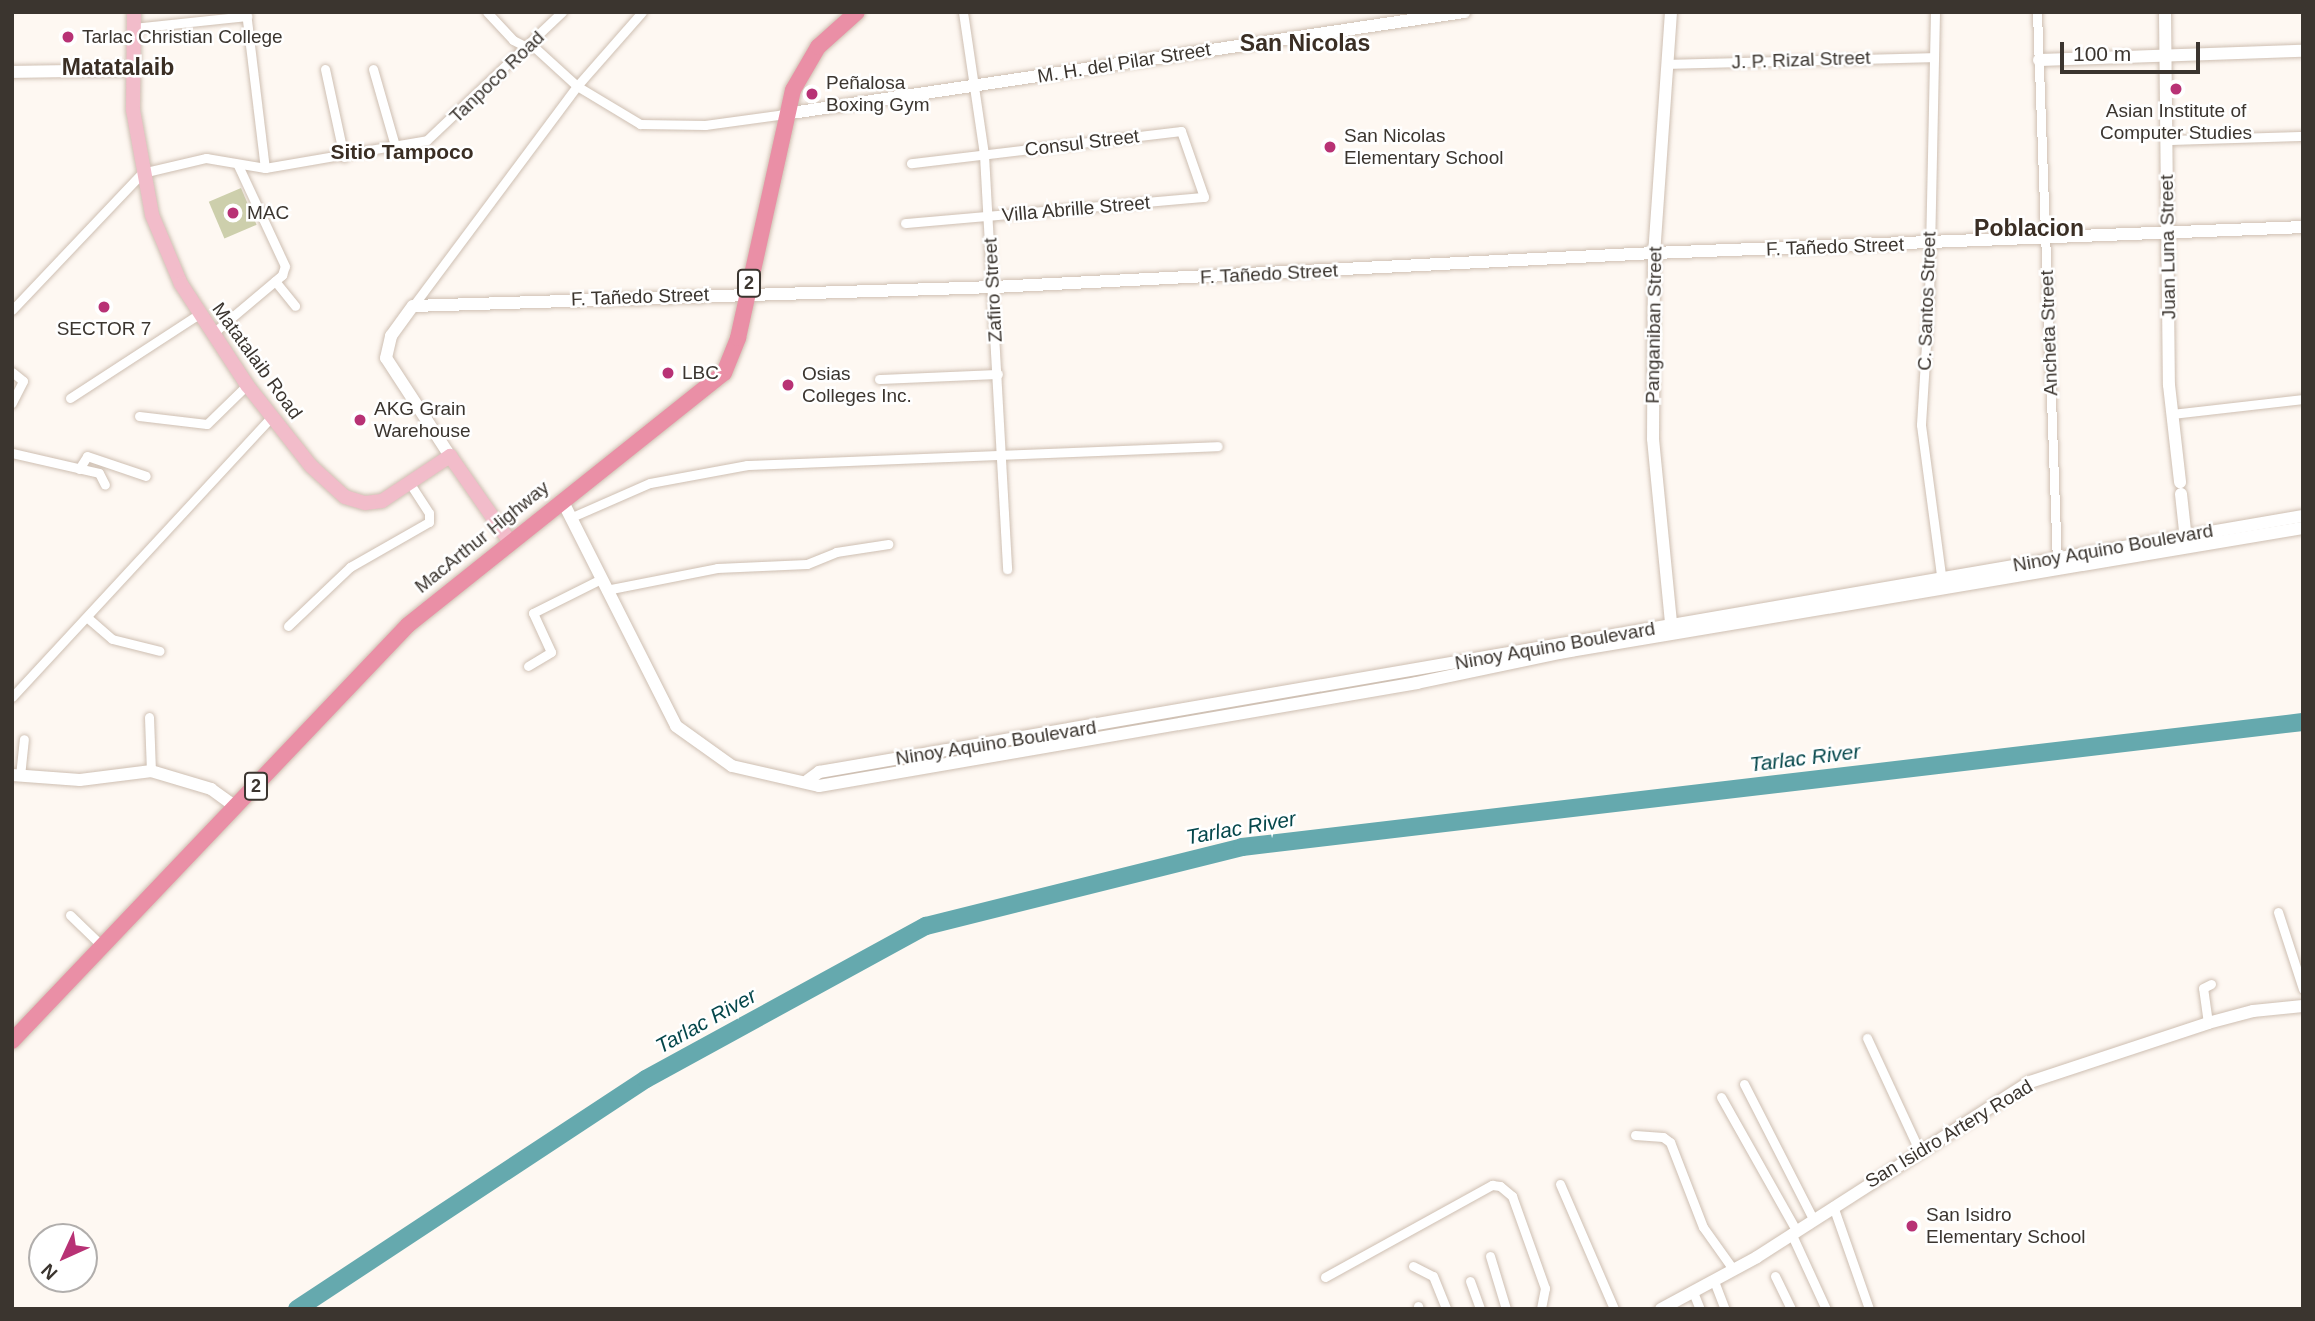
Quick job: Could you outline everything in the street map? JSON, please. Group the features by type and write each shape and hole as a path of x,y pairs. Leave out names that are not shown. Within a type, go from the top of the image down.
{"highway":[{"name":"MacArthur Highway","path":"12,1041 408,625 510,541 721,376 738,338 785,114 818,47 857,12"}],"main road":[{"name":"Matatalaib Road","path":"134,12 132,70 142,173 166,255 199,314 247,385 312,466 345,497 374,503 410,484 450,456"},
{"name":"M. H. del Pilar Street","path":"785,114 1464,12"},
{"name":"Panganiban Street","path":"1671,12 1654,253 1653,439 1672,632"},
{"name":"Juan Luna Street","path":"2165,12 2172,414 2186,541"},
{"path":"2039,60 2166,58 2303,51"},
{"path":"12,72 132,70"},
{"name":"F. Tañedo Street","path":"413,306 994,287 1654,253 2303,227"},
{"path":"413,306 391,336 386,358 510,541"},
{"name":"Ninoy Aquino Boulevard","path":"562,500 676,726 733,766 753,775 808,780 827,785 1417,683 1559,653 2186,541 2303,516"},
{"name":"Ninoy Aquino Boulevard","path":"2186,541 2303,528"},
{"path":"14,776 80,780 151,771 211,789 236,807"},
{"name":"San Isidro Artery Road","path":"1661,1309 1714,1281 2030,1082 2208,1023 2253,1011 2303,1006"}],"street":[{"path":"487,12 513,40 530,47 577,86 648,125 705,125 785,114"},
{"name":"Tanpoco Road","path":"142,173 206,158 265,168 396,149 434,137 530,47 562,12"},
{"path":"413,306 577,86 642,12"},
{"name":"Zafiro Street","path":"963,12 984,155 989,217 1007,569"},
{"name":"C. Santos Street","path":"1935,12 1930,244 1921,425 1942,583"},
{"name":"Ancheta Street","path":"2037,12 2057,563"},
{"path":"133,27 246,14 265,168"},
{"name":"J. P. Rizal Street","path":"1668,64 1934,57"},
{"path":"326,69 344,157"},
{"path":"373,69 396,149"},
{"name":"Consul Street","path":"911,163 1181,131 1204,198"},
{"path":"2167,140 2303,136"},
{"path":"212,334 275,281 285,266 238,165"},
{"path":"12,310 142,173"},
{"name":"Villa Abrille Street","path":"905,223 1204,198"},
{"path":"275,281 295,306"},
{"path":"70,398 199,314"},
{"path":"12,372 23,380 12,402"},
{"path":"879,379 998,374"},
{"path":"139,416 207,424 247,385"},
{"path":"2172,414 2303,399"},
{"path":"12,698 89,619 272,416"},
{"path":"572,517 625,491 698,472 1002,453 1218,446"},
{"path":"12,453 99,473 105,485"},
{"path":"79,469 87,456 145,476"},
{"path":"288,626 350,567 429,522 429,513 410,484"},
{"path":"528,666 551,652 533,613 604,585 717,568 807,564 836,552 888,544"},
{"path":"89,619 112,639 160,651"},
{"path":"149,716 151,771"},
{"path":"14,776 24,739"},
{"path":"2278,912 2303,989"},
{"path":"70,915 102,946"},
{"path":"2208,1023 2203,988 2211,985"},
{"path":"1867,1038 1919,1150"},
{"path":"1744,1084 1813,1219"},
{"path":"1721,1097 1794,1231 1826,1309"},
{"path":"1635,1135 1664,1137 1670,1142 1703,1227 1733,1269"},
{"path":"1560,1184 1614,1309"},
{"path":"1325,1277 1492,1185 1500,1185 1512,1196 1545,1288 1541,1309"},
{"path":"1833,1206 1869,1309"},
{"path":"1489,1256 1506,1309"},
{"path":"1413,1266 1433,1276 1446,1309"},
{"path":"1775,1276 1787,1306"},
{"path":"1470,1281 1480,1309"},
{"path":"1714,1281 1725,1309"},
{"path":"1693,1292 1700,1309"}],"green space":[{"name":"MAC","path":"241,188 257,225 224,238 209,202"}],"waterway":[{"name":"Tarlac River","path":"297,1309 646,1079 926,926 1242,847 2303,722"}],"place":[{"name":"Tarlac Christian College","path":"68,37"},
{"name":"Asian Institute of Computer Studies","path":"2176,89"},
{"name":"Peñalosa Boxing Gym","path":"812,94"},
{"name":"San Nicolas Elementary School","path":"1330,147"},
{"name":"MAC","path":"233,213"},
{"name":"SECTOR 7","path":"104,307"},
{"name":"LBC","path":"668,373"},
{"name":"Osias Colleges Inc.","path":"788,385"},
{"name":"AKG Grain Warehouse","path":"360,420"},
{"name":"San Isidro Elementary School","path":"1912,1226"}],"district":[{"name":"San Nicolas","path":"1305,43"},
{"name":"Matatalaib","path":"118,67"},
{"name":"Sitio Tampoco","path":"402,152"},
{"name":"Poblacion","path":"2029,228"}]}
